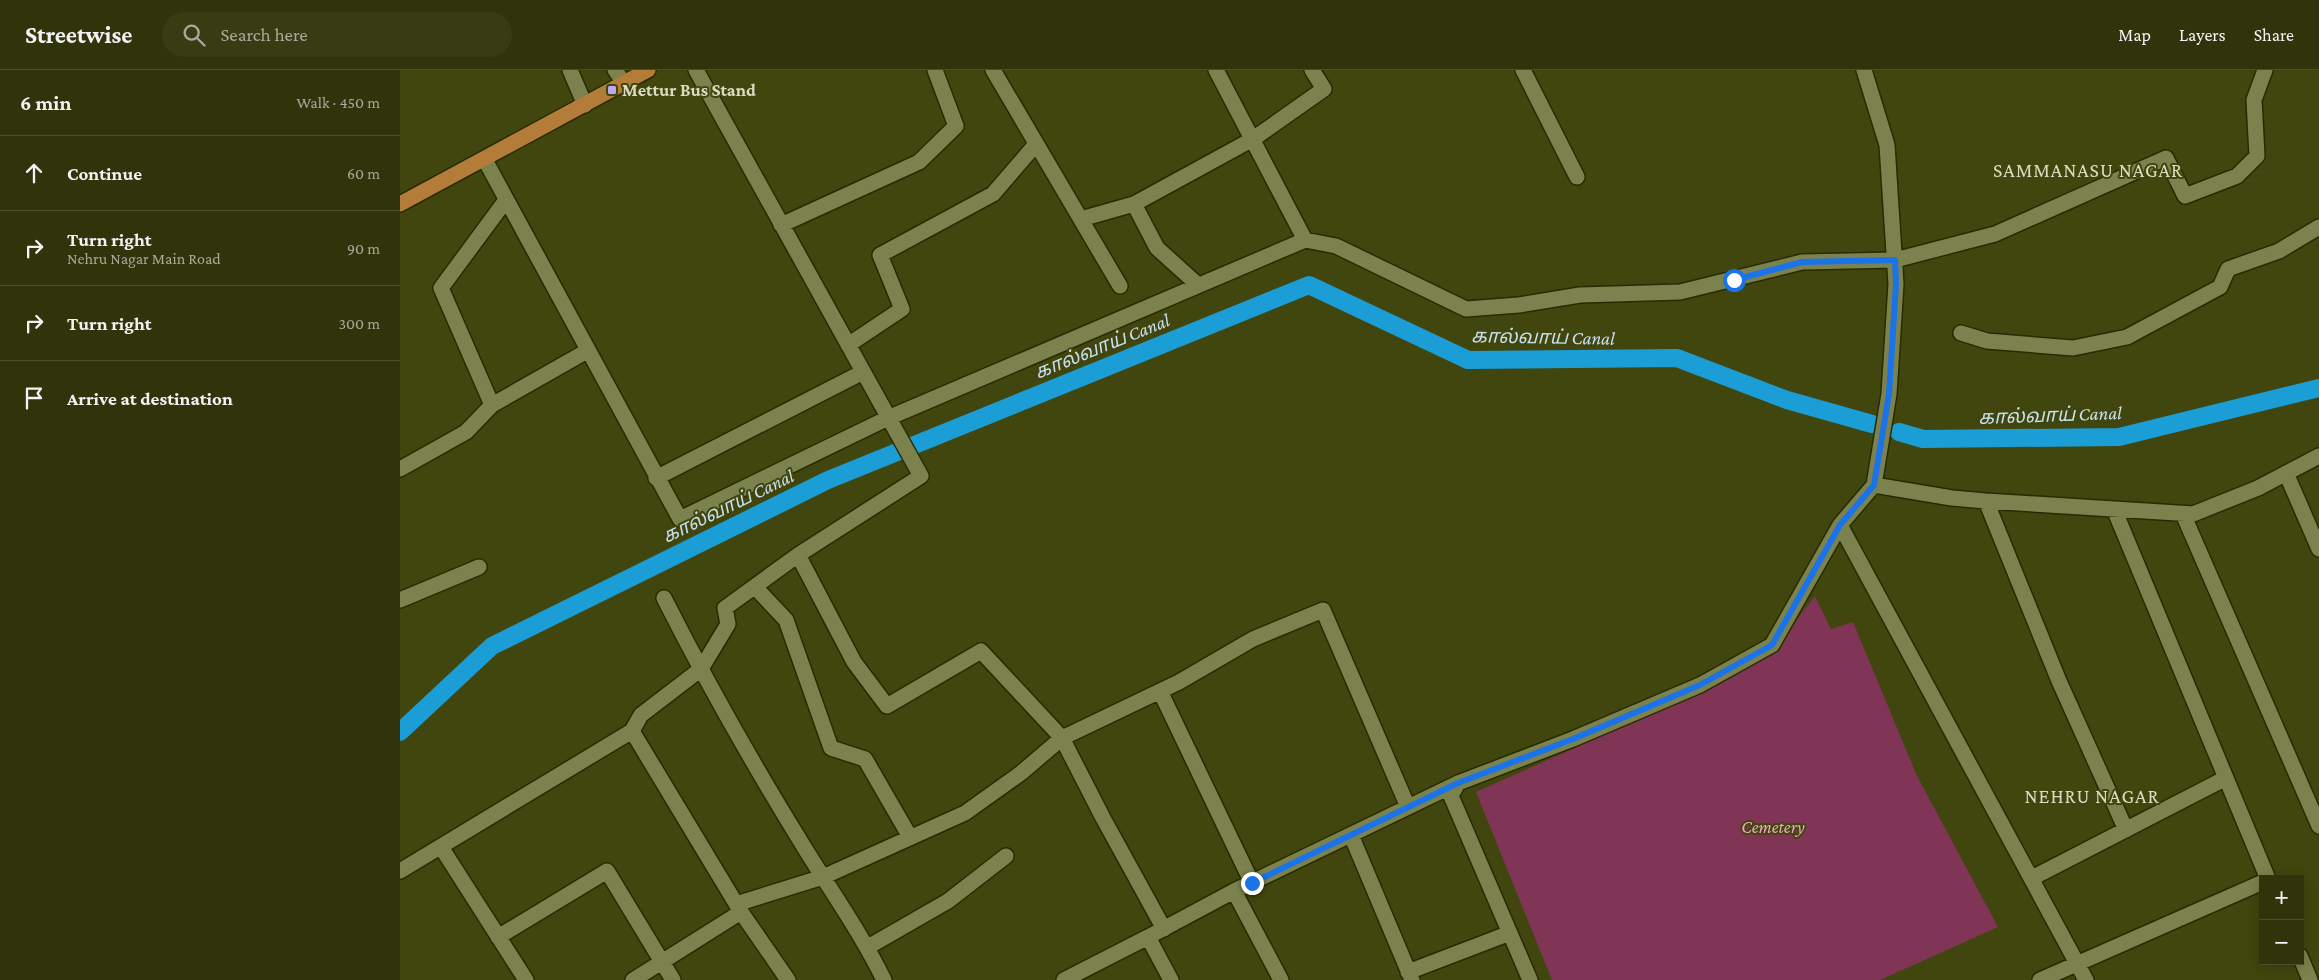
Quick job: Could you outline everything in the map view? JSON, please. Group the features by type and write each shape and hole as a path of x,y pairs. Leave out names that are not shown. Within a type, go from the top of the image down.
{"main road":[{"path":"400,204 485,160 648,70"}],"street":[{"path":"570,70 584,105"},
{"path":"615,70 624,83"},
{"path":"400,871 632,731 641,715 700,668 728,624 725,608 798,555 922,476 890,422 696,70"},
{"path":"781,225 919,162 956,126 935,70"},
{"path":"993,70 1120,286"},
{"path":"1216,70 1305,240"},
{"path":"1081,219 1134,204 1252,139 1324,89 1312,70"},
{"path":"1523,70 1577,177"},
{"path":"1064,980 1234,891 1458,783 1573,739 1691,689 1772,645 1840,525 1874,485 1889,394 1896,284 1887,145 1864,70"},
{"path":"485,160 656,478 680,519 890,422 1198,285 1305,240 1336,246 1466,309 1519,305 1580,295 1680,292 1802,262 1895,260 1995,234 2166,158 2185,196 2237,176 2257,156 2254,100 2265,70"},
{"path":"848,344 902,309 880,255 993,194 1036,144"},
{"path":"492,405 441,288 506,200"},
{"path":"1134,204 1157,248 1198,285"},
{"path":"1961,334 1988,341 2073,348 2127,336 2220,287 2228,269 2279,251 2319,227"},
{"path":"400,470 466,432 492,405 588,350"},
{"path":"656,478 863,372"},
{"path":"1874,485 1952,498 2193,514 2258,488 2319,456"},
{"path":"2286,473 2319,550"},
{"path":"1986,501 2059,681 2126,830"},
{"path":"2114,509 2266,875"},
{"path":"2183,514 2319,826"},
{"path":"1840,525 2086,980"},
{"path":"798,555 854,662 887,706 981,651 1062,738 1103,818 1164,929"},
{"path":"400,600 479,567"},
{"path":"755,587 786,620 831,748 865,759 910,837"},
{"path":"664,598 700,668 823,876 868,947 884,980"},
{"path":"633,980 739,908 823,876 965,813 1021,773 1062,738 1179,682 1252,639 1323,610 1408,807"},
{"path":"1160,691 1252,883"},
{"path":"632,731 739,908 788,980"},
{"path":"2032,878 2226,778"},
{"path":"1458,783 1451,796 1530,980"},
{"path":"1351,835 1410,976 1510,933"},
{"path":"442,847 526,980"},
{"path":"868,947 948,900 1006,856"},
{"path":"498,937 607,871 673,980"},
{"path":"2040,980 2259,884"},
{"path":"1234,891 1281,980"},
{"path":"1148,937 1171,980"},
{"path":"2302,965 2305,978"}],"green space":[{"name":"Cemetery","path":"1815,596 1831,629 1853,622 1917,776 1998,927 1880,980 1552,980 1476,792 1718,684 1780,647 1798,618"}],"waterway":[{"name":"கால்வாய் Canal","path":"400,732 492,646 828,480 1309,285 1468,360 1677,358 1787,400 1872,424"},
{"name":"கால்வாய் Canal","path":"1899,432 1923,439 2119,437 2319,388"}],"place":[{"name":"Mettur Bus Stand","path":"612,90"}],"district":[{"name":"SAMMANASU NAGAR","path":"2088,170"},
{"name":"NEHRU NAGAR","path":"2092,796"}],"route":[{"path":"1252,883 1458,783 1573,739 1700,685 1772,645 1840,525 1874,485 1889,394 1896,284 1895,260 1802,262 1734,280"}]}
